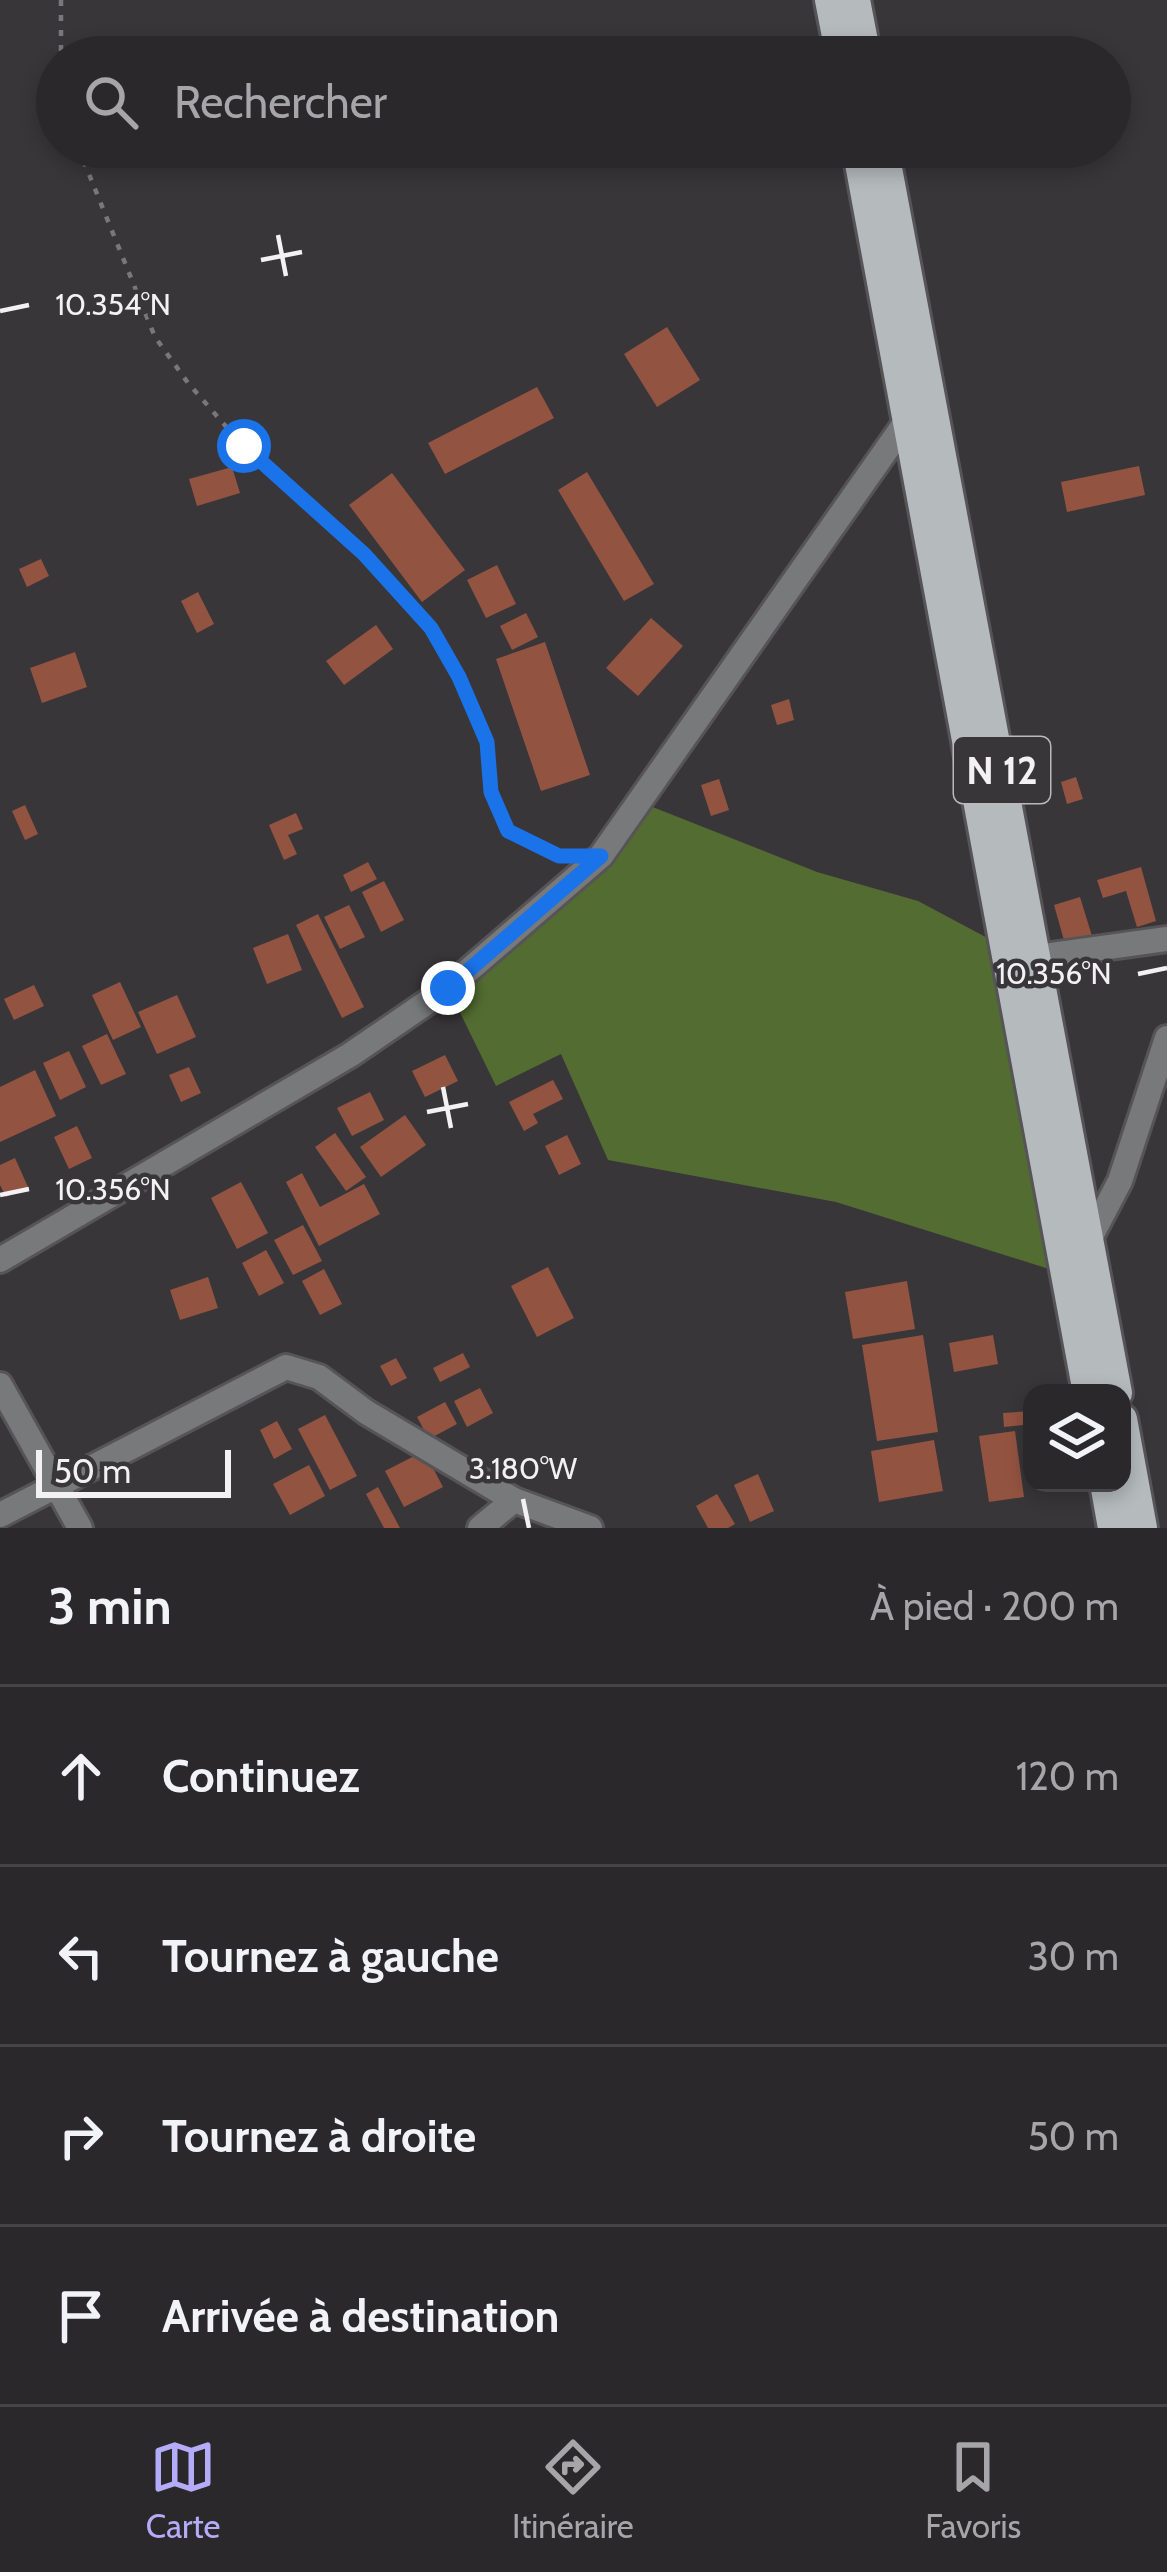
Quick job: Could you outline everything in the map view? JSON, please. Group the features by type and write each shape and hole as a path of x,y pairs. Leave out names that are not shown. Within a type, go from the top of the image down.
{"main road":[{"path":"830,0 837,36"},
{"path":"855,0 862,36"},
{"name":"N 12","path":"861,168 1086,1384"},
{"name":"N 12","path":"887,168 1115,1384"},
{"path":"1131,1468 1142,1528"},
{"path":"1107,1492 1113,1528"}],"street":[{"path":"0,1260 350,1055 448,988 601,856 930,392"},
{"path":"1037,957 1167,939"},
{"path":"1089,1240 1120,1181 1167,1038"},
{"path":"0,1515 286,1367 319,1377 366,1412 514,1500 590,1528"},
{"path":"0,1385 80,1528"},
{"path":"479,1528 514,1500"}],"path":[{"path":"61,0 61,36"},
{"path":"86,168 155,338 188,383 244,446 364,554 431,628 487,742 491,792 508,831 559,856 601,856"}],"green space":[{"path":"640,802 817,872 918,901 1027,959 1079,1241 1049,1269 836,1202 608,1160 561,1054 496,1086 448,988"}],"building":[{"path":"667,327 700,380 657,407 624,354"},
{"path":"537,387 554,418 445,474 428,443"},
{"path":"1139,466 1145,495 1067,512 1061,482"},
{"path":"232,467 240,493 197,506 189,479"},
{"path":"587,472 654,584 624,601 558,490"},
{"path":"392,473 465,570 422,602 349,505"},
{"path":"41,559 49,576 27,587 19,569"},
{"path":"497,565 516,604 486,618 467,580"},
{"path":"198,592 214,624 197,633 181,601"},
{"path":"526,613 538,637 512,650 500,626"},
{"path":"651,618 683,646 638,696 606,668"},
{"path":"376,625 393,649 344,685 326,661"},
{"path":"545,642 590,775 541,791 496,659"},
{"path":"75,652 87,687 42,703 30,668"},
{"path":"789,699 794,720 777,725 771,705"},
{"path":"1076,777 1083,799 1067,804 1061,782"},
{"path":"719,779 729,810 711,816 701,785"},
{"path":"25,805 38,834 25,840 12,811"},
{"path":"296,813 303,829 288,835 297,854 284,860 269,825"},
{"path":"368,862 377,879 351,892 343,875"},
{"path":"1141,867 1156,921 1137,927 1126,891 1103,898 1097,880"},
{"path":"384,881 404,920 381,932 362,892"},
{"path":"1080,897 1092,936 1065,944 1054,905"},
{"path":"349,905 365,937 340,949 324,917"},
{"path":"318,914 364,1007 342,1018 296,925"},
{"path":"288,934 302,970 267,984 253,948"},
{"path":"120,982 141,1027 113,1040 92,995"},
{"path":"34,985 44,1006 14,1020 4,999"},
{"path":"177,995 196,1037 157,1054 138,1012"},
{"path":"107,1034 126,1074 101,1085 82,1046"},
{"path":"69,1051 86,1087 60,1100 43,1063"},
{"path":"445,1055 458,1081 425,1097 412,1071"},
{"path":"189,1067 201,1093 181,1102 169,1075"},
{"path":"35,1070 56,1116 0,1142 0,1087"},
{"path":"553,1080 563,1099 533,1114 538,1123 524,1131 509,1102"},
{"path":"370,1092 384,1120 352,1136 337,1108"},
{"path":"405,1115 426,1145 381,1177 360,1147"},
{"path":"77,1126 92,1158 69,1169 54,1137"},
{"path":"335,1133 366,1177 346,1191 315,1147"},
{"path":"567,1135 581,1164 559,1175 545,1146"},
{"path":"15,1158 28,1187 6,1197 0,1185 0,1165"},
{"path":"302,1173 320,1207 364,1184 380,1214 319,1246 286,1182"},
{"path":"241,1182 268,1233 237,1249 211,1198"},
{"path":"303,1225 322,1261 293,1275 274,1240"},
{"path":"266,1250 284,1283 259,1296 242,1263"},
{"path":"548,1267 574,1318 537,1337 511,1286"},
{"path":"324,1269 342,1304 320,1315 302,1281"},
{"path":"208,1277 218,1308 180,1320 170,1290"},
{"path":"907,1281 915,1329 853,1339 845,1292"},
{"path":"923,1335 938,1432 877,1441 862,1345"},
{"path":"993,1335 998,1364 954,1372 949,1343"},
{"path":"463,1353 470,1367 440,1382 433,1368"},
{"path":"396,1358 407,1378 391,1386 380,1366"},
{"path":"480,1388 493,1413 467,1427 454,1401"},
{"path":"445,1402 457,1424 429,1439 417,1417"},
{"path":"1023,1412 1023,1425 1004,1427 1003,1413"},
{"path":"325,1415 357,1476 330,1490 298,1429"},
{"path":"277,1421 292,1449 274,1459 260,1430"},
{"path":"1015,1431 1024,1497 989,1502 979,1436"},
{"path":"934,1440 943,1491 879,1502 871,1451"},
{"path":"424,1451 443,1487 404,1507 385,1471"},
{"path":"309,1465 325,1496 290,1515 273,1484"},
{"path":"758,1474 774,1511 750,1522 734,1485"},
{"path":"378,1487 400,1528 384,1528 366,1494"},
{"path":"717,1494 735,1524 728,1528 708,1528 696,1506"}],"route":[{"path":"244,446 364,554 431,628 487,742 491,792 508,831 559,856 601,856 448,988"}]}
